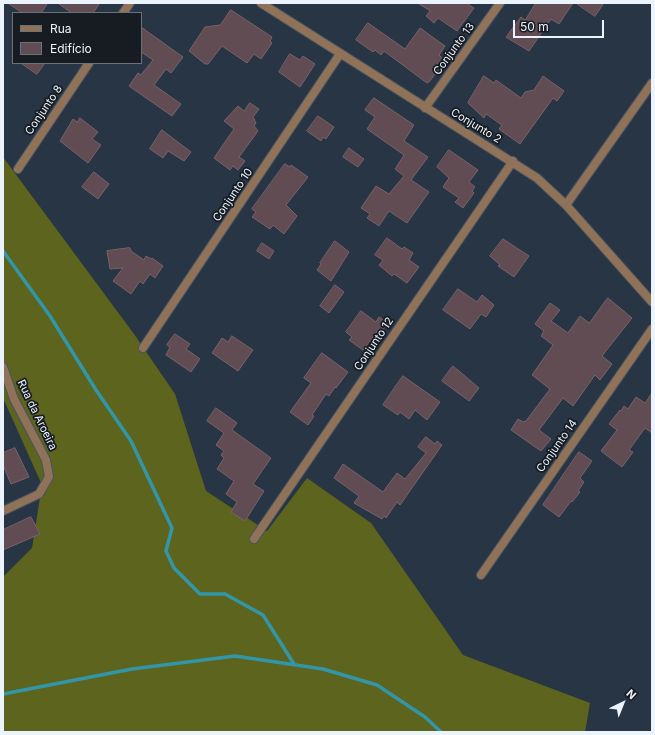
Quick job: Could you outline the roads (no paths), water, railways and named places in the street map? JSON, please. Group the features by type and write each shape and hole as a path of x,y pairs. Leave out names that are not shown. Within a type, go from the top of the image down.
{"street":[{"path":"124,12 130,3"},
{"name":"Conjunto 2","path":"261,3 537,178 566,204 652,302"},
{"name":"Conjunto 13","path":"425,108 500,3"},
{"name":"Conjunto 10","path":"143,348 340,54"},
{"name":"Conjunto 8","path":"18,169 88,64"},
{"path":"566,204 652,83"},
{"name":"Conjunto 12","path":"254,539 512,161"},
{"name":"Conjunto 14","path":"481,575 652,329"},
{"name":"Rua da Aroeira","path":"3,368 14,399 46,460 49,477 39,494 3,511"}],"waterway":[{"path":"3,251 50,316 96,390 131,441 172,528 166,551 174,568 200,594 225,594 263,615 294,664"},
{"path":"3,694 132,669 235,656 323,669 377,685 425,717 441,732"}]}
